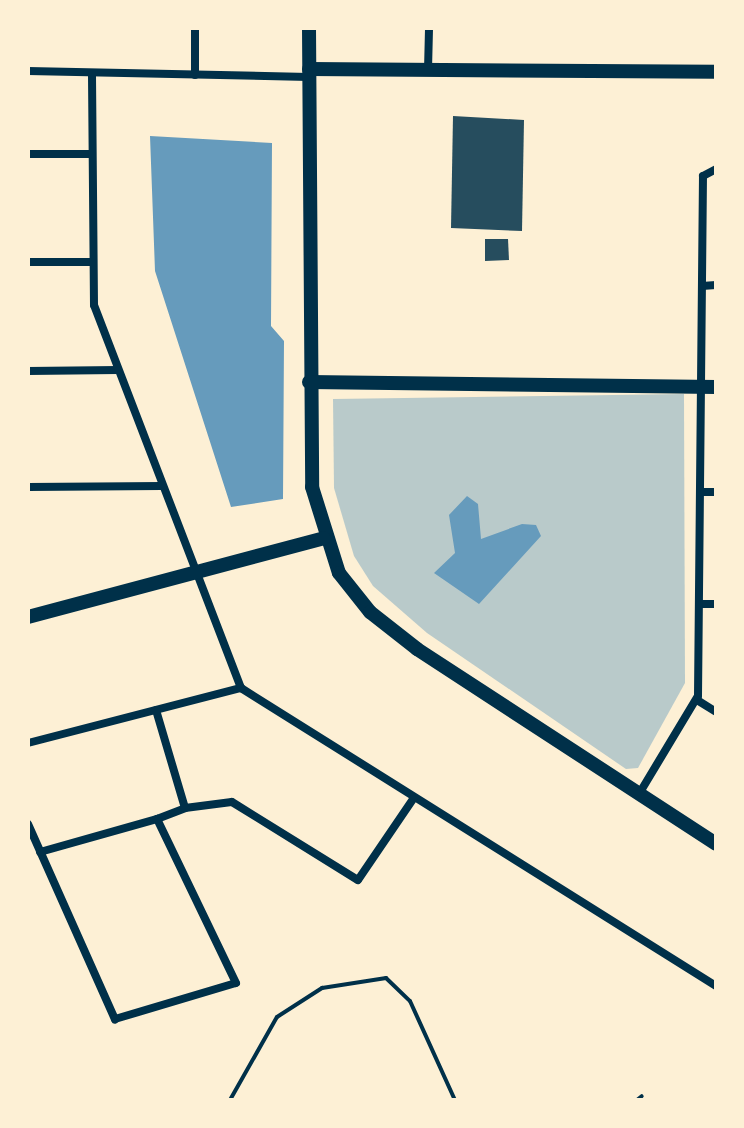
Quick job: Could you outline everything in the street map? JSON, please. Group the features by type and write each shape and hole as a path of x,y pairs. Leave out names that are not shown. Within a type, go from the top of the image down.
{"street":[{"path":"195,28 195,75"},
{"path":"309,28 312,487 324,538 348,588 390,630 716,844"},
{"path":"428,70 429,28"},
{"path":"28,71 195,75 428,70 716,72"},
{"path":"92,73 94,305 241,688 413,799 716,986"},
{"path":"28,154 92,154"},
{"path":"639,794 697,700 700,492 708,387 702,286 703,176 716,169"},
{"path":"28,262 92,262"},
{"path":"702,286 716,285"},
{"path":"28,371 118,370"},
{"path":"309,382 708,387"},
{"path":"28,487 162,486"},
{"path":"700,492 716,492"},
{"path":"28,617 324,538"},
{"path":"699,604 716,604"},
{"path":"28,743 241,688"},
{"path":"697,700 716,712"},
{"path":"156,710 185,808"},
{"path":"40,852 185,808 232,802 358,880 413,799"},
{"path":"28,824 115,1019 236,983 157,819"}],"path":[{"path":"230,1100 277,1017 322,988 386,978 410,1001 455,1100"}],"shaded area":[{"path":"684,394 685,683 638,768 626,769 427,633 373,586 354,556 334,488 333,399"}],"water":[{"path":"150,136 272,143 271,326 284,341 283,499 231,507 155,271"},
{"path":"467,496 478,504 481,539 522,524 536,525 541,536 479,604 434,573 455,553 449,515"}],"building":[{"path":"453,116 524,120 522,231 451,228"},
{"path":"485,239 508,239 509,260 485,261"}]}
